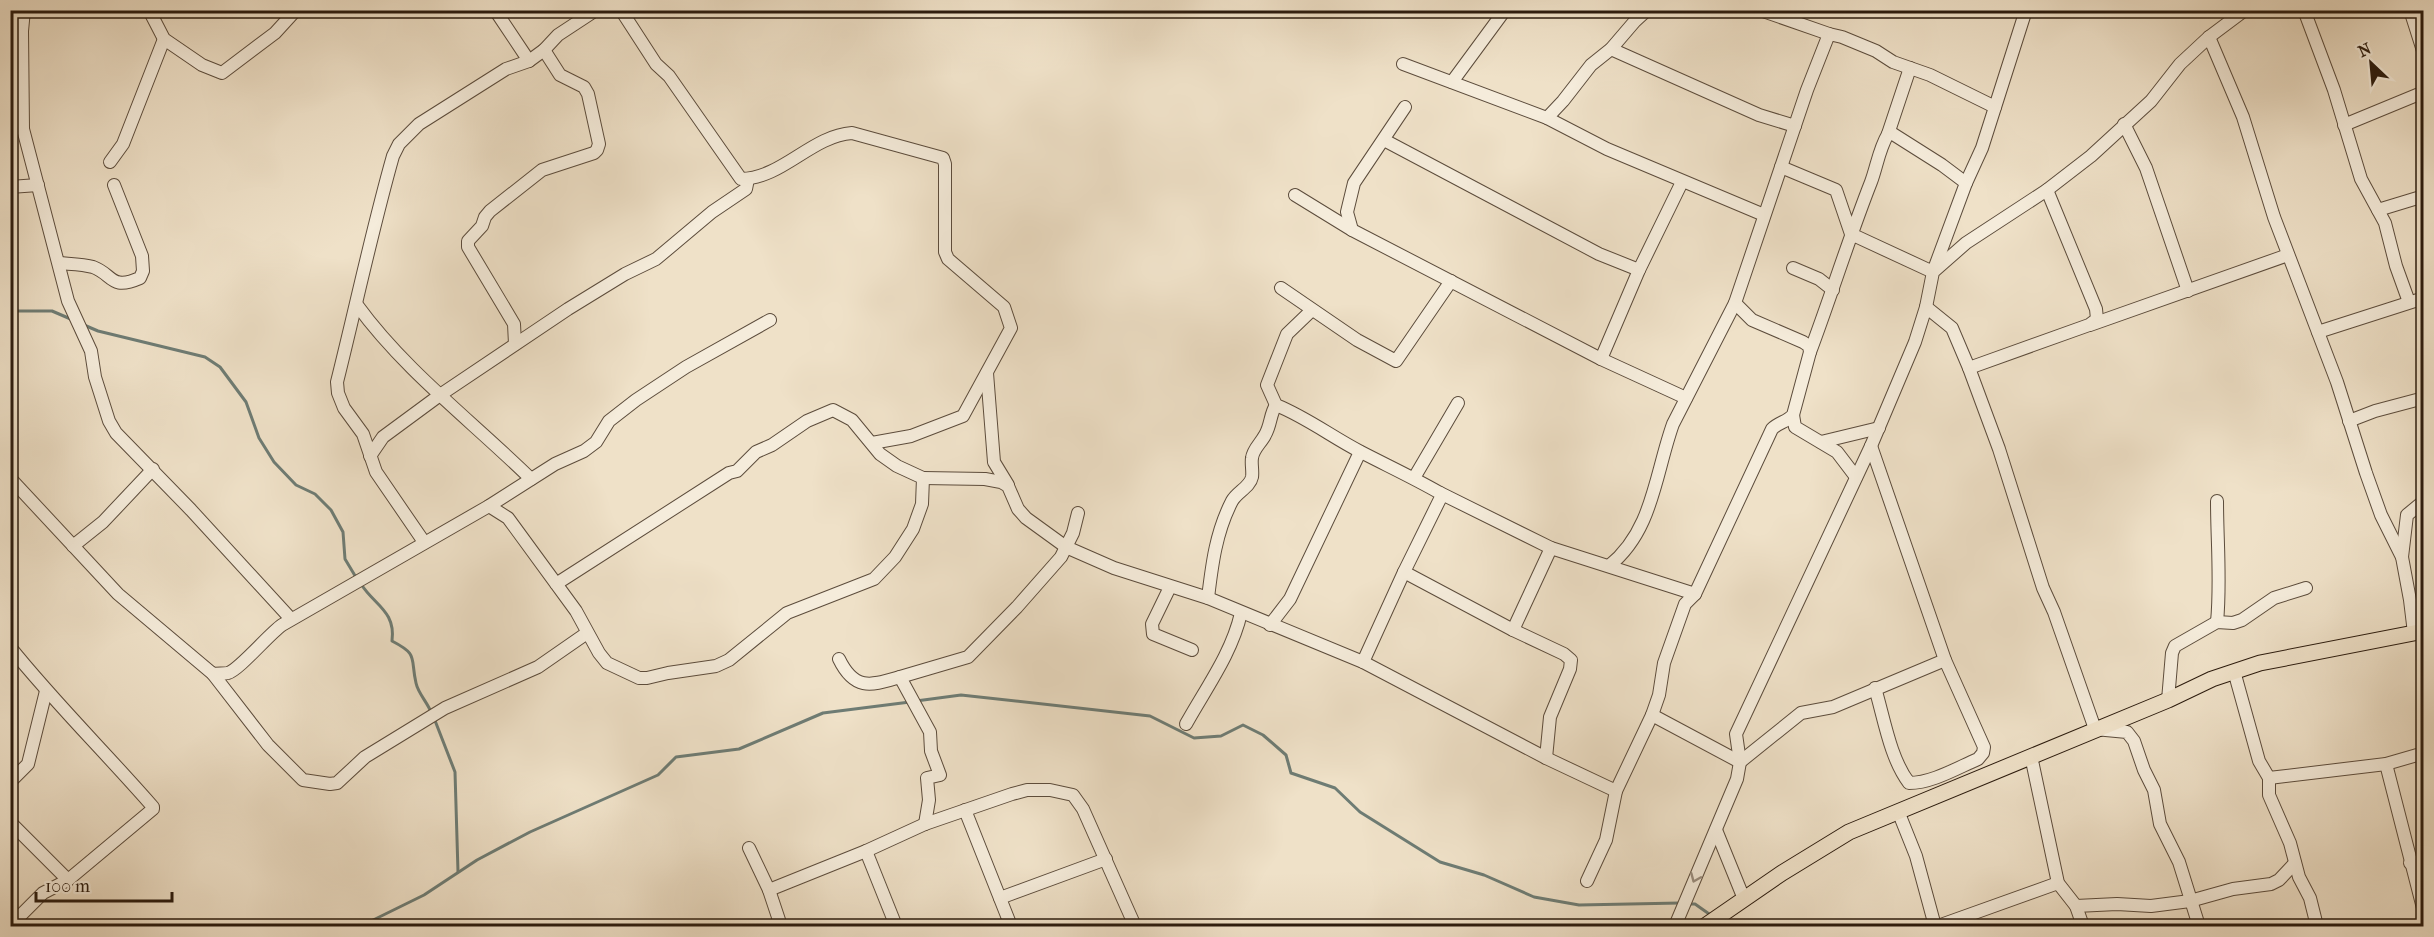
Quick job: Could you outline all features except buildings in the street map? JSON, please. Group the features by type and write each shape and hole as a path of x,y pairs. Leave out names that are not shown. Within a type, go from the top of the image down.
{"main road":[{"path":"1705,927 1744,899 1849,832 2234,671 2260,663 2419,632"}],"street":[{"path":"24,10 16,30 23,129 68,301 91,351 95,377 109,421 116,433 153,469 291,619"},
{"path":"149,10 164,39 202,65 222,73 274,33 290,12"},
{"path":"495,10 529,61"},
{"path":"424,542 383,484 363,434 344,408 338,393 338,382 372,230 393,156 399,144 420,124 506,69 529,61 544,50 558,35 596,10"},
{"path":"621,10 656,64 669,76 741,179 748,179 774,169 823,140 838,134 852,133 943,158 945,164 945,252 948,259 1004,307 1011,328 963,416 911,436 872,442"},
{"path":"1452,82 1505,10"},
{"path":"1547,118 1563,102 1590,65 1611,50 1647,10"},
{"path":"1760,10 1842,37 1876,51 1893,62 1949,83 1995,107"},
{"path":"1933,272 1966,243 2047,190 2091,156 2151,101 2180,64 2245,10"},
{"path":"2304,10 2334,90 2361,179 2385,223 2396,266 2409,302"},
{"path":"2410,10 2424,54"},
{"path":"1675,927 1737,779 1740,762 1736,734 1871,446 1915,342 1926,308 1933,272 1966,183 1982,148 2022,12"},
{"path":"1608,566 1617,560 1643,524 1649,511 1657,487 1666,443 1686,398 1735,303 1829,34"},
{"path":"2210,37 2244,117 2288,255 2318,332 2381,514 2402,557 2419,632"},
{"path":"110,162 123,144 164,39"},
{"path":"514,344 514,324 468,247 468,241 482,226 490,211 533,177 551,167 594,153 599,144 588,94 584,87 560,75 544,50"},
{"path":"1611,50 1759,116 1796,126"},
{"path":"1403,64 1547,118 1607,149 1764,215"},
{"path":"1792,421 1810,352 1910,68"},
{"path":"2344,125 2424,92"},
{"path":"1352,230 1347,212 1354,183 1406,107"},
{"path":"2124,124 2145,168 2188,291"},
{"path":"1888,134 1893,134 1930,157 1966,183"},
{"path":"1384,140 1599,254 1639,270"},
{"path":"1781,167 1836,190 1851,234 1933,272"},
{"path":"370,456 383,437 440,395 514,344 625,274 656,258 746,189 748,179"},
{"path":"1601,359 1639,270 1682,182"},
{"path":"10,187 38,185"},
{"path":"59,263 94,267 113,282 132,282 140,278 143,271 142,256 114,185"},
{"path":"2047,190 2096,309 2097,319 2089,326"},
{"path":"1295,195 1352,230 1601,359 1686,398"},
{"path":"2378,210 2424,196"},
{"path":"1969,368 2288,255"},
{"path":"1793,268 1819,279 1833,290"},
{"path":"1281,288 1357,340 1396,361 1451,280"},
{"path":"2318,332 2424,298"},
{"path":"1735,303 1752,320 1803,342 1809,346 1810,352"},
{"path":"357,305 373,327 440,395 531,479"},
{"path":"1926,308 1952,328 1999,449 2043,588 2054,612 2095,729 2127,732 2134,741 2154,790 2160,824 2179,862 2199,927"},
{"path":"1312,310 1287,334 1271,370 1267,385 1276,405 1293,412 1360,452 1551,548 1695,594"},
{"path":"213,674 230,673 241,665 268,635 291,619 489,506 555,464 584,451 596,442 609,421 636,400 686,367 770,320"},
{"path":"987,373 994,462 1018,508 1026,518 1066,547 1114,568 1208,598 1363,662 1546,758 1616,791"},
{"path":"2349,421 2424,398"},
{"path":"1414,478 1458,403"},
{"path":"1208,598 1215,545 1219,532 1232,500 1249,484 1255,450 1267,432 1271,413 1276,405"},
{"path":"556,584 729,473 737,471 756,452 772,445 807,421 833,410 852,420 880,454 897,466 923,478 985,479 1008,486"},
{"path":"1587,881 1606,840 1616,791 1652,715 1659,695 1664,663 1685,604 1695,594 1772,429 1778,423 1792,421 1837,452 1856,477"},
{"path":"1821,442 1879,428"},
{"path":"1871,446 1945,660 1984,747 1983,753 1978,759 1931,779 1910,783 1904,776 1892,745 1875,688"},
{"path":"1269,625 1290,599 1360,452"},
{"path":"73,546 103,522 153,469"},
{"path":"10,478 118,594 213,674 256,730 303,780 337,783 365,757 444,708 538,667 587,633"},
{"path":"489,506 508,518 576,611 587,633 607,663 639,678 716,666 729,660 787,613 819,602 853,585 865,583 880,573 895,557 913,529 922,504 923,478"},
{"path":"1363,662 1441,497 1440,493"},
{"path":"2217,501 2217,562 2220,596 2217,622"},
{"path":"2402,557 2407,515 2424,501"},
{"path":"839,659 854,678 863,684 872,685 968,657 1045,577 1061,557 1073,533 1078,513"},
{"path":"1513,630 1551,548"},
{"path":"1404,572 1513,630 1564,654 1571,660 1570,669 1550,717 1546,758"},
{"path":"1170,587 1152,624 1153,634 1192,651"},
{"path":"2168,700 2172,653 2175,646 2217,622 2233,623 2242,620 2274,598 2306,588"},
{"path":"1186,724 1224,657 1238,628 1241,613"},
{"path":"10,647 46,691 110,757 153,807 68,880 43,893 10,926"},
{"path":"1740,762 1801,713 1833,706 1945,660"},
{"path":"2234,671 2259,761 2270,778 2269,795 2290,843 2299,877 2310,898 2317,927"},
{"path":"900,677 930,732 931,751 939,769 940,775 927,778 929,800 925,824"},
{"path":"10,782 28,764 46,691"},
{"path":"1652,715 1740,762"},
{"path":"2270,778 2386,764 2424,753"},
{"path":"2031,756 2058,883 2076,906 2083,927"},
{"path":"2386,764 2424,912"},
{"path":"1931,779 1936,795"},
{"path":"769,890 866,851 925,824 1027,790 1050,790 1073,795 1083,808 1135,927"},
{"path":"965,810 1011,927"},
{"path":"1898,811 1916,856 1937,927 1966,921 2058,883"},
{"path":"10,822 68,880"},
{"path":"1716,830 1744,899"},
{"path":"749,848 769,890 781,927"},
{"path":"866,851 896,927"},
{"path":"1000,898 1106,859"},
{"path":"2410,863 2424,861"},
{"path":"2076,906 2117,904 2151,906 2190,901 2233,889 2271,884 2279,880 2295,863"}],"waterway":[{"path":"10,311 52,311 73,320"},
{"path":"84,325 98,331 205,357 220,367 246,402 259,438 274,462 296,485 315,494 331,510 343,532 345,559 357,579"},
{"path":"361,584 391,622 392,641 410,654 417,687 431,712"},
{"path":"916,701 961,695 1150,716 1194,738 1221,736 1243,725 1263,735 1286,755 1291,773 1335,788 1360,812 1440,862 1484,875 1534,897 1579,905 1680,903"},
{"path":"354,926 363,925 424,895 477,860 530,832 658,775 676,757 739,749 823,713 910,702"},
{"path":"434,718 455,772 458,872"},
{"path":"1689,904 1695,904 1712,916"}]}
